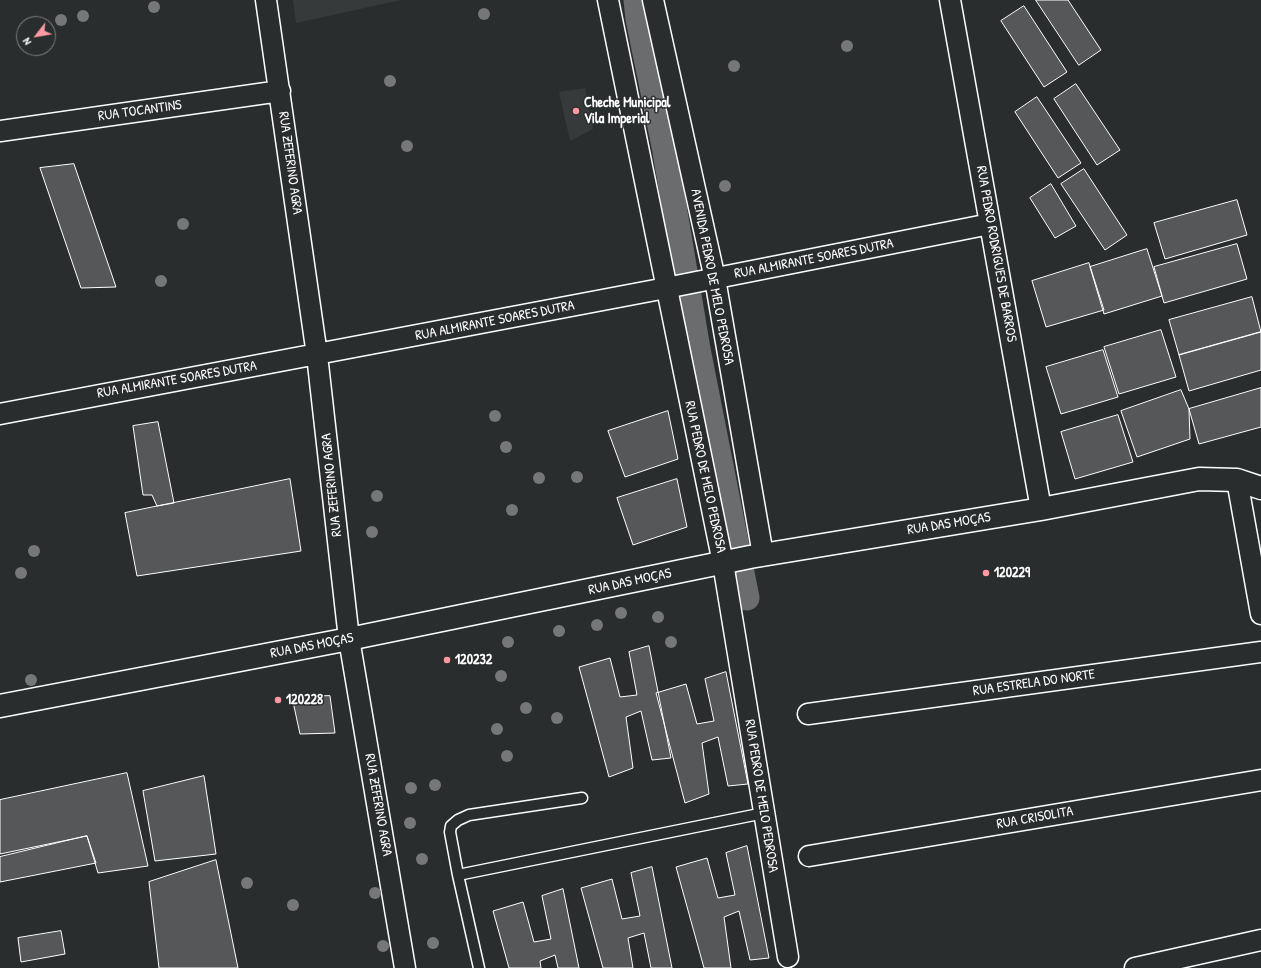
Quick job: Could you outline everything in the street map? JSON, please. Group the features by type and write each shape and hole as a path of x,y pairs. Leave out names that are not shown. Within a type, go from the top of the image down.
{"street":[{"name":"RUA ZEFERINO AGRA","path":"266,0 317,355 349,639 405,968"},
{"name":"RUA PEDRO DE MELO PEDROSA","path":"608,0 671,287 726,562 729,595 788,957"},
{"name":"AVENIDA PEDRO DE MELO PEDROSA","path":"652,0 711,279 756,556"},
{"name":"RUA PEDRO RODRIGUES DE BARROS","path":"950,0 1041,509"},
{"name":"RUA TOCANTINS","path":"0,131 280,92"},
{"name":"RUA ALMIRANTE SOARES DUTRA","path":"0,414 317,355 990,224"},
{"name":"RUA DAS MOÇAS","path":"0,706 349,639 756,556 1041,509 1199,479 1237,480 1261,488"},
{"path":"1237,480 1261,614"},
{"name":"RUA ESTRELA DO NORTE","path":"808,714 1261,652"},
{"name":"RUA CRISOLITA","path":"810,856 1261,780"},
{"path":"1135,968 1261,940"}],"lane":[{"path":"479,968 458,875 450,832 451,826 458,820 469,815 582,798"},
{"path":"458,875 764,813"}],"shaded area":[{"path":"293,0 401,0 296,23"},
{"name":"Cheche Municipal Vila Imperial","path":"585,88 593,129 570,141 559,92"}],"building":[{"path":"1036,0 1068,0 1101,50 1079,65"},
{"path":"1024,6 1067,72 1044,87 1001,21"},
{"path":"1076,84 1120,150 1097,165 1054,99"},
{"path":"1037,97 1081,163 1058,178 1015,112"},
{"path":"74,164 116,287 81,288 40,168"},
{"path":"1084,169 1127,235 1105,250 1061,184"},
{"path":"1051,184 1076,226 1055,238 1030,198"},
{"path":"1237,200 1247,235 1165,259 1154,223"},
{"path":"1237,244 1247,279 1164,303 1154,267"},
{"path":"1147,249 1162,296 1104,314 1090,267"},
{"path":"1089,263 1104,310 1046,327 1032,281"},
{"path":"1252,297 1261,332 1179,355 1169,320"},
{"path":"1161,330 1176,377 1119,394 1104,347"},
{"path":"1261,332 1261,370 1189,391 1179,355"},
{"path":"1103,350 1118,397 1061,414 1046,367"},
{"path":"1261,388 1261,427 1199,444 1189,409"},
{"path":"1181,390 1189,409 1190,439 1137,457 1121,411"},
{"path":"668,411 678,459 625,477 608,431"},
{"path":"1118,415 1133,462 1075,479 1061,432"},
{"path":"158,422 174,503 157,506 152,495 143,495 133,426"},
{"path":"290,479 301,551 137,576 125,513"},
{"path":"677,479 687,527 633,545 617,498"},
{"path":"649,646 671,758 652,760 641,711 626,717 633,768 609,777 579,667 610,658 620,697 637,695 629,652"},
{"path":"726,672 748,784 728,786 718,737 702,743 709,794 685,803 656,693 686,684 697,724 714,721 705,679"},
{"path":"330,696 335,733 300,734 292,697"},
{"path":"127,773 148,866 98,873 87,836 0,854 0,800"},
{"path":"204,776 216,854 155,861 143,791"},
{"path":"87,836 96,863 0,882 0,857"},
{"path":"747,846 769,958 750,960 739,911 724,917 731,968 704,968 676,867 707,858 718,898 735,895 726,853"},
{"path":"216,860 238,968 159,968 149,882"},
{"path":"652,867 672,968 651,968 644,933 628,938 633,968 603,968 581,888 612,879 622,919 640,916 631,873"},
{"path":"563,889 579,968 558,968 555,955 540,961 541,968 509,968 493,911 523,902 534,942 551,939 542,896"},
{"path":"61,931 65,954 21,962 18,938"}],"waterway":[{"path":"636,0 638,19 664,146 698,349 747,598"}],"place":[{"name":"Cheche Municipal Vila Imperial","path":"576,111"},
{"name":"120229","path":"986,573"},
{"name":"120232","path":"447,660"},
{"name":"120228","path":"278,700"}]}
